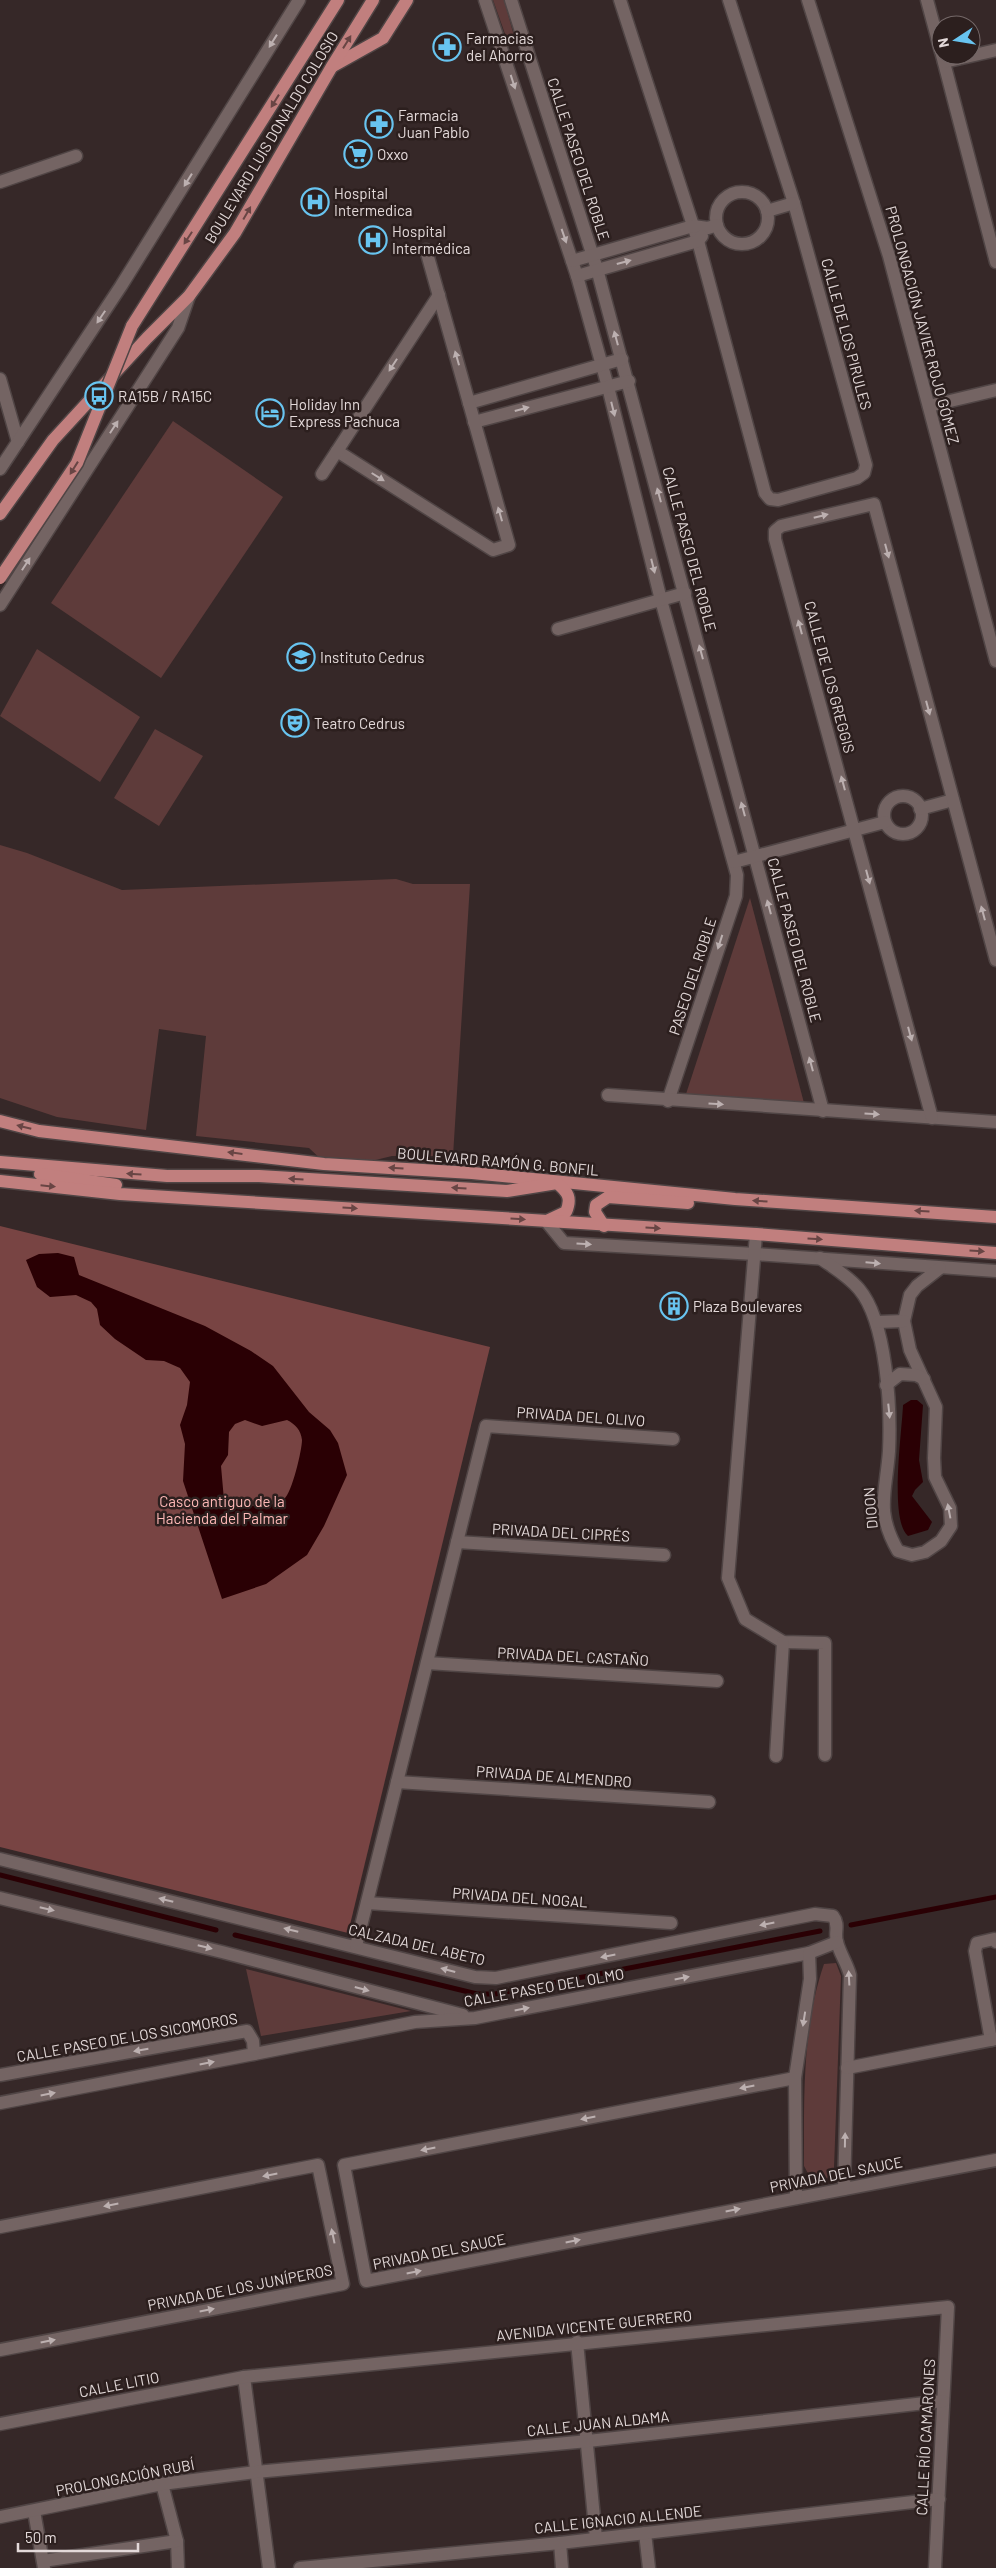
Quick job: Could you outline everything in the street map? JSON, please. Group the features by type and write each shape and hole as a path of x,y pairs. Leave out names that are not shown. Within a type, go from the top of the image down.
{"main road":[{"name":"BOULEVARD LUIS DONALDO COLOSIO","path":"0,578 77,463 132,326 338,0"},
{"name":"BOULEVARD LUIS DONALDO COLOSIO","path":"0,514 53,440 146,338 189,296 235,233 373,0"},
{"path":"331,68 383,38 407,0"},
{"name":"BOULEVARD RAMÓN G. BONFIL","path":"0,1121 39,1131 276,1158 472,1173 556,1183 735,1199 971,1215 996,1215"},
{"path":"0,1162 167,1176 259,1176 507,1191 556,1183 567,1191 570,1203 566,1212 546,1221"},
{"path":"0,1168 243,1203 756,1234 996,1253"},
{"path":"0,1181 120,1194 195,1197"},
{"path":"604,1226 595,1212 596,1205 608,1197 696,1204 735,1199"}],"street":[{"path":"0,469 122,286 299,0"},
{"path":"485,0 577,276 608,387 662,600 734,862 885,822"},
{"name":"CALLE PASEO DEL ROBLE","path":"511,0 593,254 823,1111"},
{"path":"620,0 698,241"},
{"name":"CALLE DE LOS PIRULES","path":"698,241 765,493 770,499 778,500 857,478 864,473 866,465 794,203 729,0"},
{"name":"PROLONGACIÓN JAVIER ROJO GÓMEZ","path":"808,0 889,256 996,661"},
{"path":"927,0 931,15"},
{"path":"981,52 996,50"},
{"path":"944,65 996,262"},
{"path":"0,182 76,156"},
{"path":"572,261 693,226 712,227 734,242 750,242 763,233 768,218 767,211 764,203 751,193 734,193 721,202 712,227 698,241 577,276"},
{"path":"767,211 794,203"},
{"path":"336,452 493,550 509,545 426,250"},
{"path":"322,474 439,295"},
{"path":"0,605 178,328 189,296"},
{"path":"469,403 622,359"},
{"path":"0,379 18,442"},
{"path":"474,422 628,382"},
{"path":"542,383 548,402"},
{"path":"929,406 996,390"},
{"name":"CALLE DE LOS GREGGIS","path":"932,1118 775,531 781,526 874,504 952,800"},
{"path":"558,629 685,594"},
{"path":"901,797 913,800 920,809 918,827 908,834 896,832 885,822 886,807 895,798 901,797"},
{"path":"920,809 952,800 996,960"},
{"name":"PASEO DEL ROBLE","path":"668,1101 736,896 738,886 734,862"},
{"path":"608,1095 668,1101 996,1122"},
{"path":"546,1221 564,1243 820,1258 996,1271"},
{"path":"756,1234 728,1578 745,1619 783,1642 825,1643 825,1755"},
{"name":"DIOON","path":"820,1258 847,1276 860,1290 878,1322 890,1419 888,1454 883,1484 884,1516 887,1532 898,1551 912,1555 925,1552 941,1541 951,1526 950,1508 935,1477 936,1407 910,1350 904,1321 910,1295 917,1286 940,1268"},
{"path":"878,1322 904,1321"},
{"path":"886,1385 900,1374 916,1375 924,1380"},
{"name":"PRIVADA DEL OLIVO","path":"457,1542 486,1426 673,1438"},
{"path":"356,1946 457,1542"},
{"name":"PRIVADA DEL CIPRÉS","path":"457,1542 664,1555"},
{"path":"776,1756 783,1642"},
{"name":"PRIVADA DEL CASTAÑO","path":"427,1663 717,1681"},
{"name":"PRIVADA DE ALMENDRO","path":"397,1782 709,1802"},
{"name":"CALZADA DEL ABETO","path":"0,1859 475,1977 496,1978 815,1914 833,1916 837,1922 836,1942"},
{"path":"0,1898 222,1952 475,2018"},
{"name":"PRIVADA DEL NOGAL","path":"366,1904 671,1923"},
{"path":"847,2068 993,2039 975,1951 977,1943 994,1939 996,1942"},
{"path":"836,1942 845,1958 850,1975 844,2189"},
{"name":"CALLE PASEO DEL OLMO","path":"254,2054 415,2022 475,2018 809,1953 836,1942"},
{"path":"796,2198 795,2078 810,1979 809,1953"},
{"name":"CALLE PASEO DE LOS SICOMOROS","path":"0,2075 247,2031 253,2041 254,2054"},
{"path":"0,2103 254,2054"},
{"name":"PRIVADA DEL SAUCE","path":"795,2078 344,2165 366,2281 996,2160"},
{"name":"PRIVADA DE LOS JUNÍPEROS","path":"0,2227 318,2166 343,2284 0,2350"},
{"name":"AVENIDA VICENTE GUERRERO","path":"244,2377 577,2342 948,2307"},
{"name":"CALLE RÍO CAMARONES","path":"935,2568 948,2307"},
{"path":"577,2342 596,2538"},
{"path":"244,2377 269,2568"},
{"name":"CALLE LITIO","path":"0,2424 244,2377"},
{"name":"CALLE JUAN ALDAMA","path":"256,2472 588,2441 943,2401"},
{"name":"PROLONGACIÓN RUBÍ","path":"0,2517 162,2484 256,2472"},
{"path":"162,2484 177,2541 178,2568"},
{"name":"CALLE IGNACIO ALLENDE","path":"300,2568 560,2543 939,2499"},
{"path":"34,2511 44,2564 177,2541"},
{"path":"645,2533 649,2568"},
{"path":"560,2543 562,2568"}],"shaded area":[{"path":"493,0 504,0 516,43 509,45"},
{"path":"173,421 283,497 161,678 51,603"},
{"path":"37,649 140,717 100,782 0,716"},
{"path":"155,729 203,756 159,826 114,798"},
{"path":"0,845 27,853 122,890 396,879 413,884 470,884 453,1156 392,1156 363,1163 324,1162 309,1148 196,1136 206,1036 159,1029 146,1130 57,1117 0,1098"},
{"path":"750,898 804,1103 686,1094"},
{"path":"58,1253 74,1257 79,1275 205,1326 251,1351 273,1366 309,1412 330,1430 338,1443 347,1475 324,1526 307,1555 266,1584 222,1599 183,1481 185,1444 180,1425 187,1405 190,1382 180,1368 164,1361 146,1360 115,1339 100,1325 97,1309 91,1302 76,1295 50,1297 37,1287 26,1260 39,1254","holes":["245,1420 262,1426 287,1420 299,1430 302,1445 287,1495 278,1502 263,1506 237,1504 224,1500 221,1466 228,1455 229,1432 235,1424"]},
{"path":"911,1400 917,1400 923,1405 919,1460 923,1482 912,1496 932,1522 928,1530 908,1536 902,1527 899,1513 898,1475 903,1405"},
{"path":"836,1963 841,1976 834,2168 831,2176 821,2181 810,2177 804,2166 806,2064 812,2013 824,1964"},
{"path":"246,1969 411,2011 261,2036"}],"green space":[{"name":"Casco antiguo de la Hacienda del Palmar","path":"0,1226 490,1347 348,1933 0,1847"}],"waterway":[{"path":"0,1875 216,1930"},
{"path":"851,1925 996,1897"},
{"path":"235,1935 477,1994 495,1994 820,1931"}],"place":[{"name":"Farmacias del Ahorro","path":"447,47"},
{"name":"Farmacia Juan Pablo","path":"379,124"},
{"name":"Oxxo","path":"358,154"},
{"name":"Hospital Intermedica","path":"315,202"},
{"name":"Hospital Intermédica","path":"373,240"},
{"name":"RA15B / RA15C","path":"99,396"},
{"name":"Holiday Inn Express Pachuca","path":"270,413"},
{"name":"Instituto Cedrus","path":"301,657"},
{"name":"Teatro Cedrus","path":"295,723"},
{"name":"Plaza Boulevares","path":"674,1306"}]}
